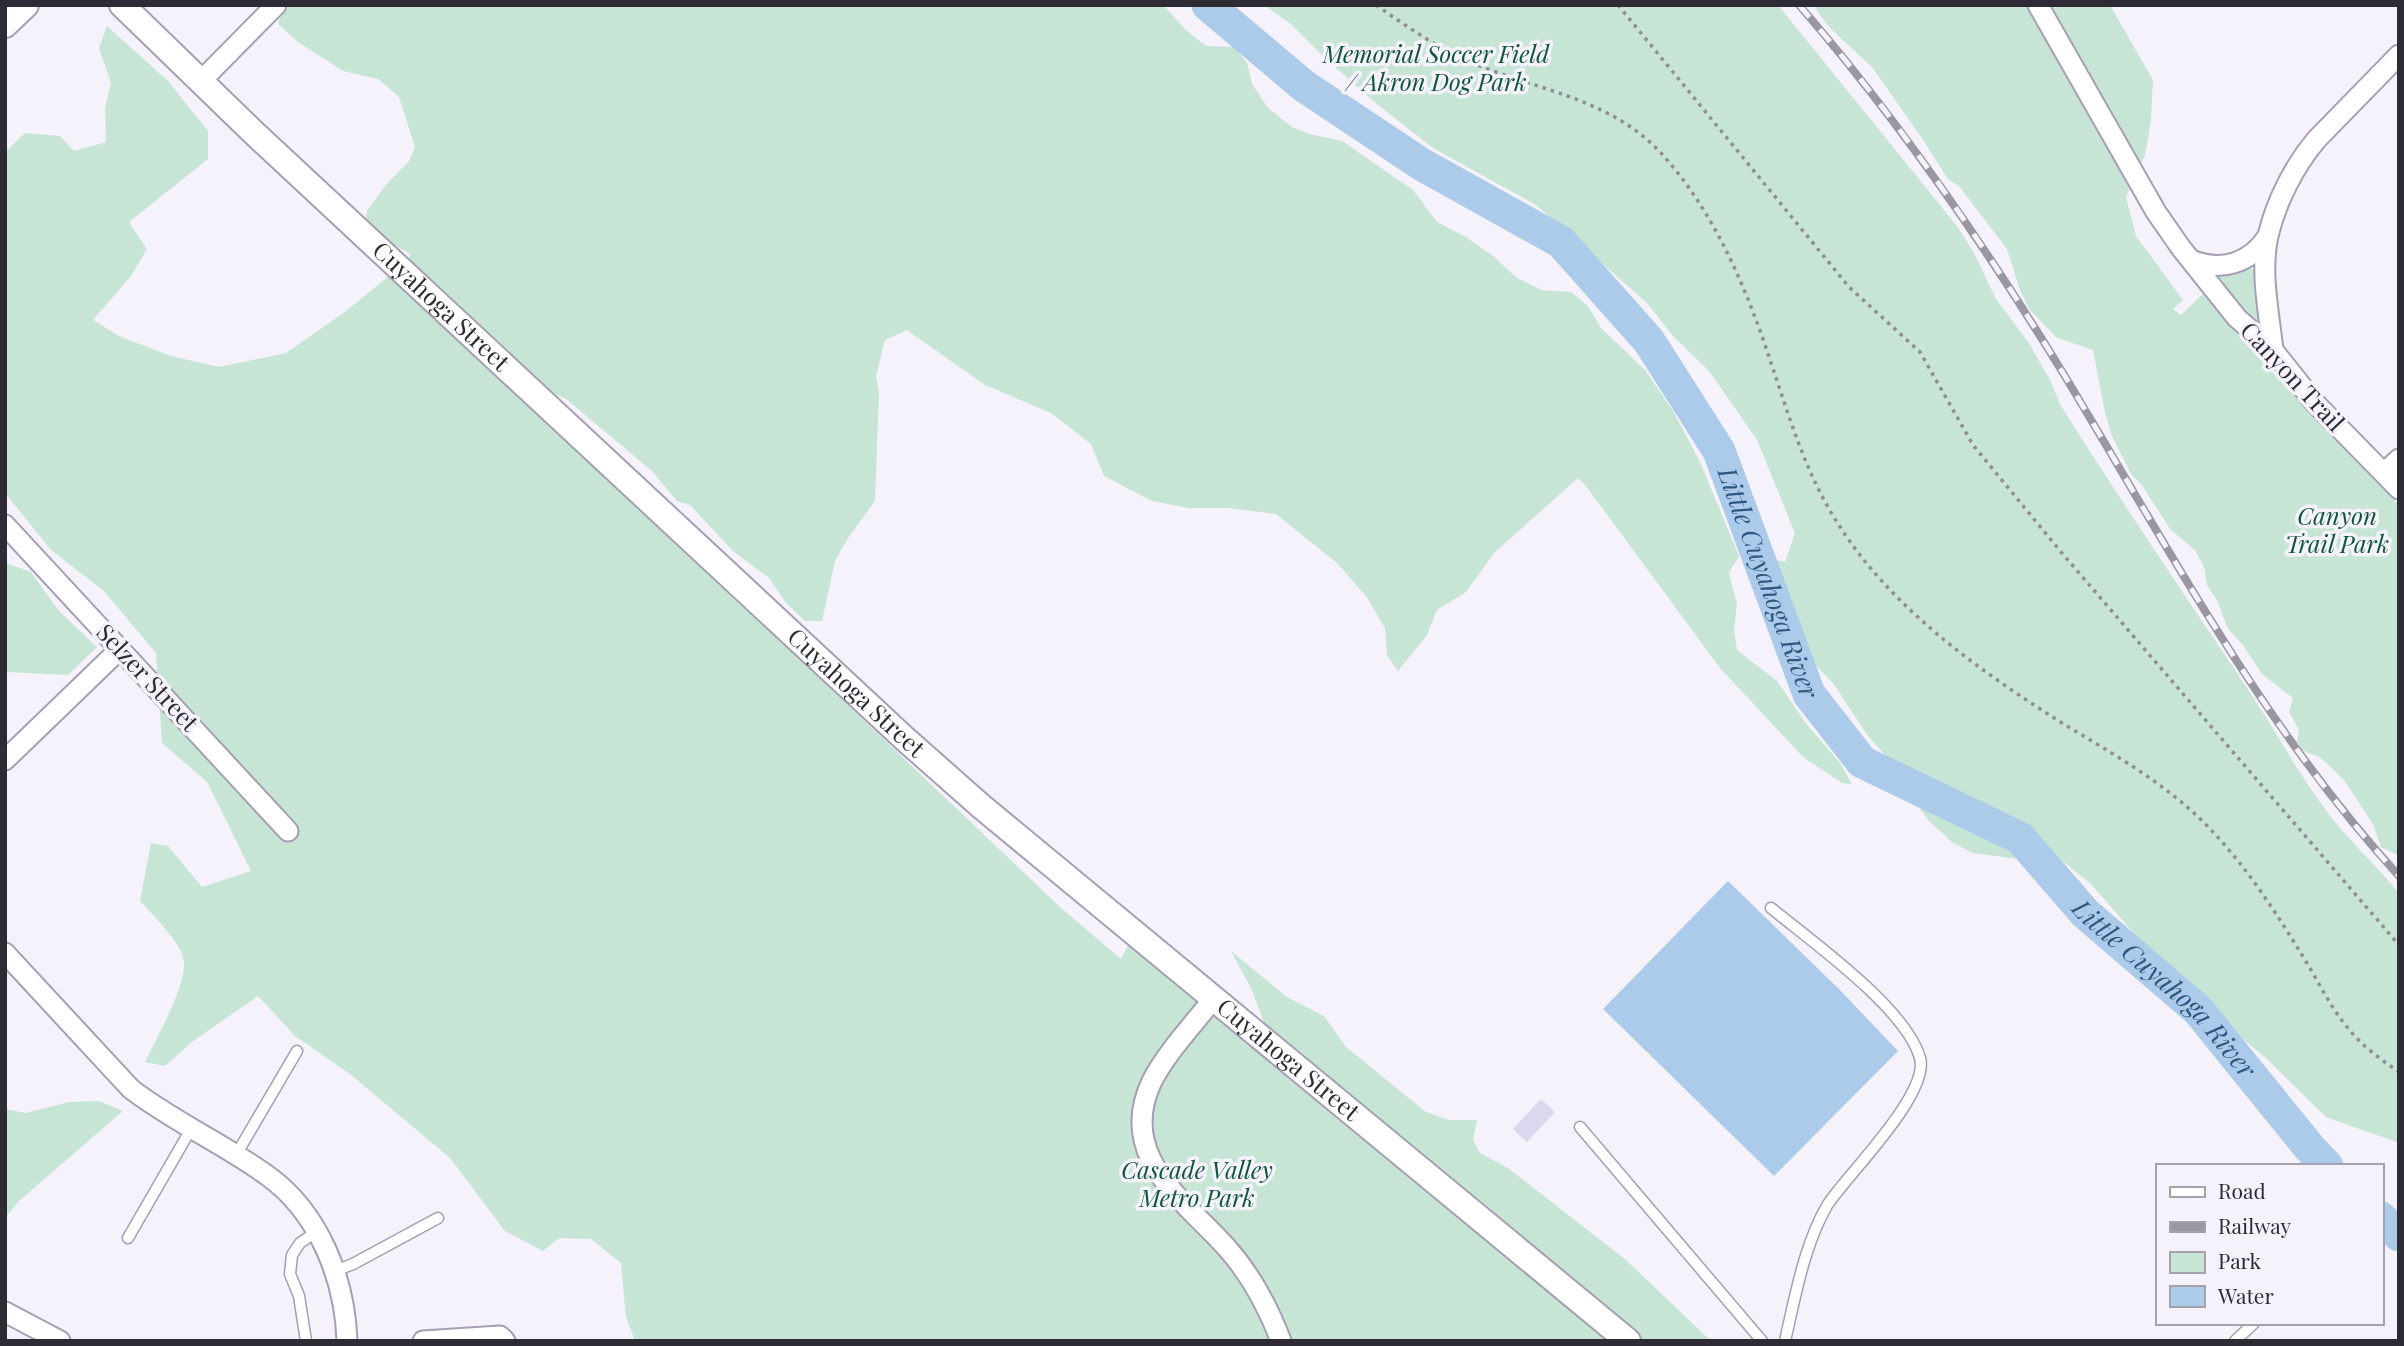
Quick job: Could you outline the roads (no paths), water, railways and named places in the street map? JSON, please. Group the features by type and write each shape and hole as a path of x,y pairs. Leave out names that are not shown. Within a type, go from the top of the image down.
{"street":[{"path":"5,25 26,5"},
{"name":"Cuyahoga Street","path":"122,5 200,82 982,807 1628,1341"},
{"path":"200,82 276,5"},
{"name":"Canyon Trail","path":"2038,5 2156,212 2191,260 2237,318 2273,350 2315,402 2399,489"},
{"path":"2273,350 2266,275 2268,236 2284,190 2307,150 2399,55"},
{"path":"2191,260 2215,267 2231,265 2253,254 2268,236"},
{"path":"2384,474 2399,458"},
{"name":"Selzer Street","path":"5,524 288,831"},
{"path":"5,760 120,649"},
{"path":"5,953 131,1089 154,1107 270,1178 292,1198 316,1232 335,1271 345,1308 346,1341"},
{"path":"1213,999 1153,1081 1142,1112 1142,1129 1148,1153 1158,1174 1246,1272 1262,1296 1281,1341"},
{"path":"5,1312 50,1339"},
{"path":"423,1341 500,1336 505,1341"}],"lane":[{"path":"1771,908 1851,973 1902,1023 1921,1059 1916,1083 1902,1110 1829,1204 1811,1240 1785,1341"},
{"path":"236,1155 297,1051"},
{"path":"1580,1127 1762,1341"},
{"path":"128,1238 191,1129"},
{"path":"335,1271 438,1218"},
{"path":"306,1341 299,1296 290,1274 292,1255 300,1243 316,1232"},
{"path":"2235,1341 2252,1325"}],"water":[{"path":"1728,881 1840,990 1898,1051 1774,1176 1603,1009"}],"waterway":[{"name":"Little Cuyahoga River","path":"1208,5 1304,86 1421,164 1561,242 1649,341 1719,451 1809,694 1862,762 2020,838 2085,913 2198,1010 2325,1164"},
{"name":"Little Cuyahoga River","path":"2383,1220 2399,1235"}],"railway":[{"path":"1799,5 1871,92 1971,230 2063,373 2179,568 2260,696 2349,818 2399,876"}],"park label":[{"name":"Memorial Soccer Field / Akron Dog Park","path":"1436,69"},
{"name":"Canyon Trail Park","path":"2337,531"},
{"name":"Cascade Valley Metro Park","path":"1197,1185"}]}
